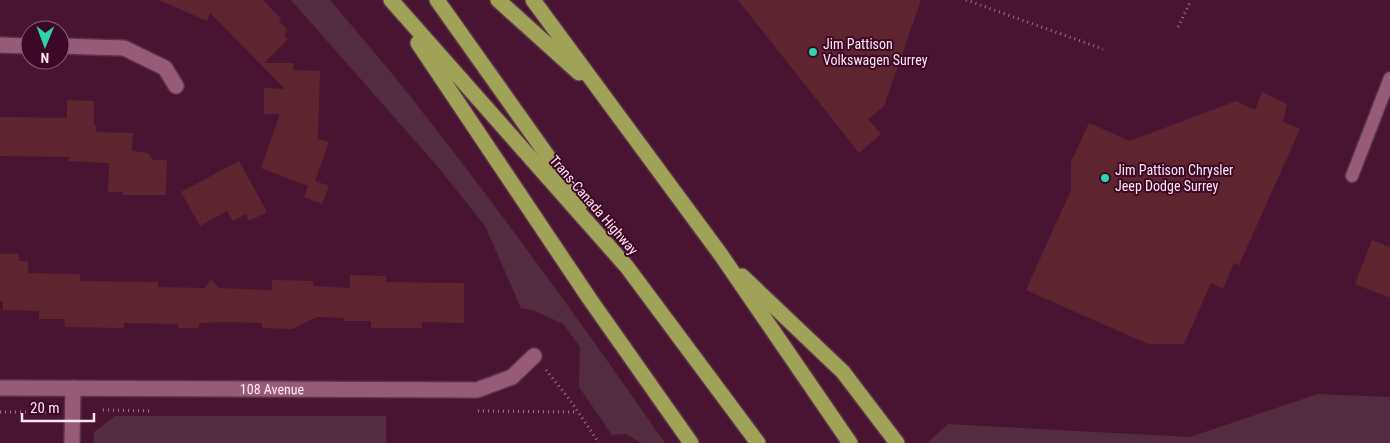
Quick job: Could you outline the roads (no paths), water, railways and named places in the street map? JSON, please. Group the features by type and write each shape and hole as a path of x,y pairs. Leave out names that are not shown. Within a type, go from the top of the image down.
{"highway":[{"name":"Trans-Canada Highway","path":"390,0 627,267 758,443"},
{"path":"390,0 584,289 691,443"},
{"path":"437,0 627,267"},
{"path":"498,0 604,95"},
{"path":"533,0 720,255 850,443"},
{"path":"720,255 843,372 897,443"}],"street":[{"path":"0,45 20,46"},
{"path":"70,46 124,48 164,68 176,86"},
{"name":"108 Avenue","path":"0,388 477,390 512,376 534,356"},
{"path":"72,443 73,388"}],"lane":[{"path":"1352,176 1390,78"}],"place":[{"name":"Jim Pattison Volkswagen Surrey","path":"813,52"},
{"name":"Jim Pattison Chrysler Jeep Dodge Surrey","path":"1105,178"}]}
